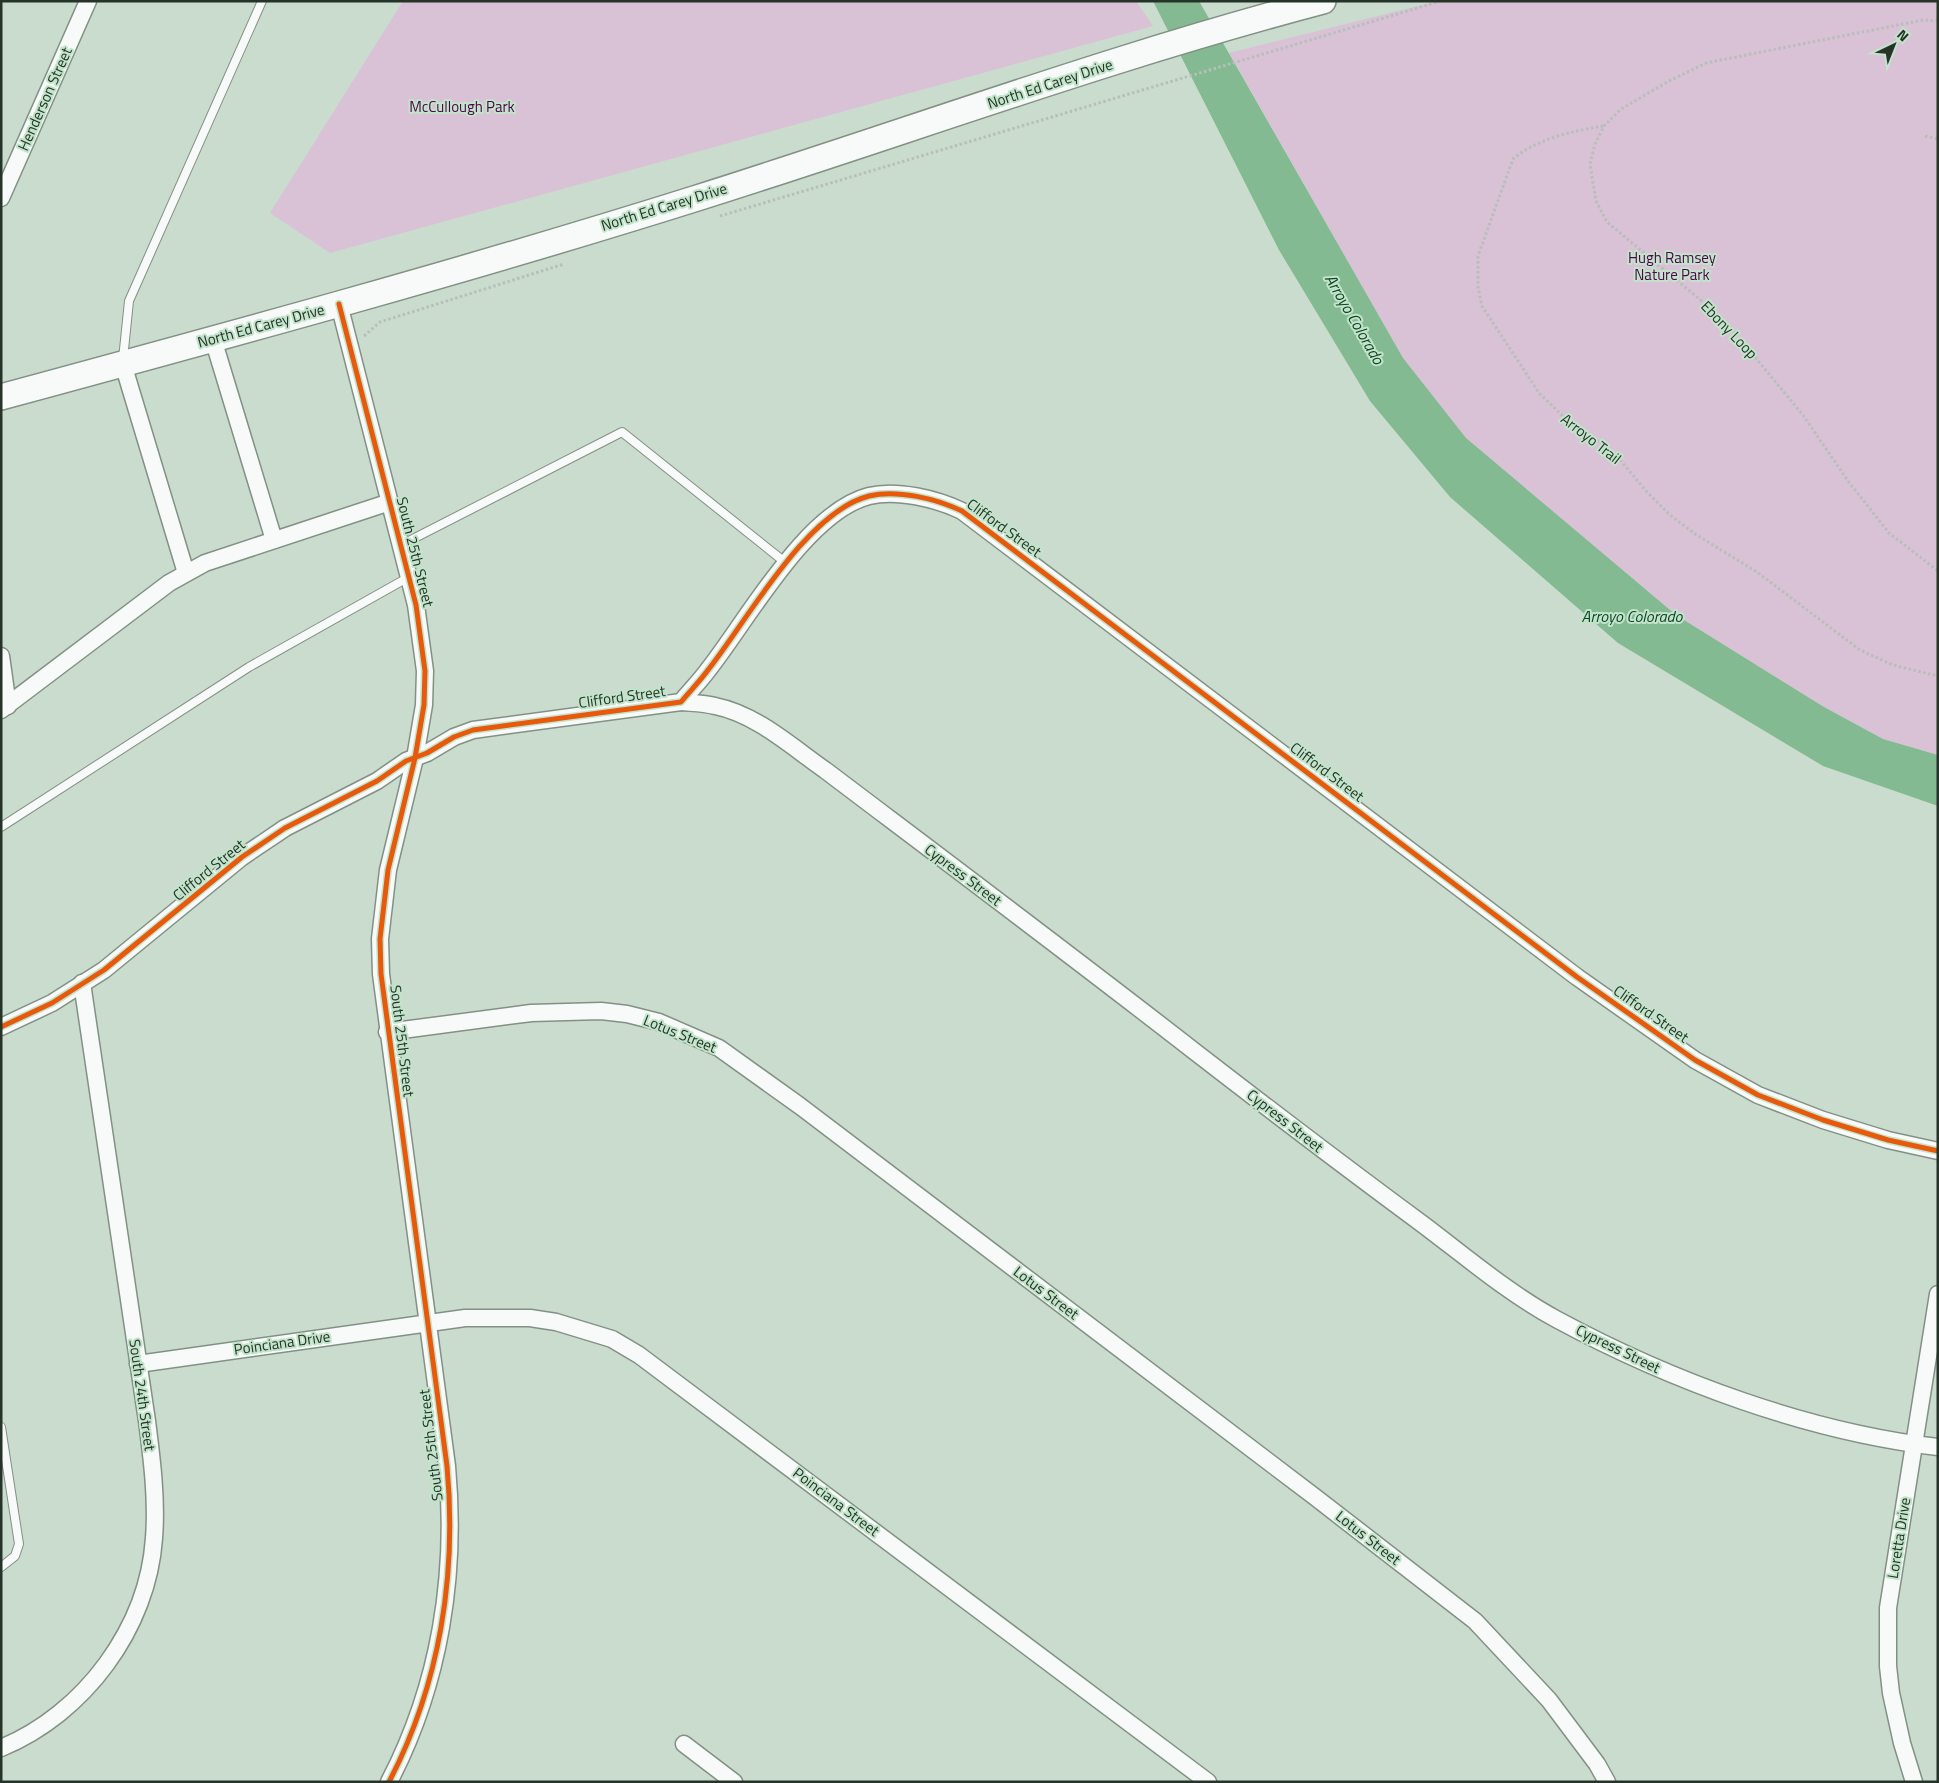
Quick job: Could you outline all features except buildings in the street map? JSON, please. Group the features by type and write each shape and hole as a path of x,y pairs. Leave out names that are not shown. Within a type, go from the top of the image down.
{"main road":[{"name":"North Ed Carey Drive","path":"1,397 339,304 694,199 1222,28 1323,1"}],"street":[{"name":"Henderson Street","path":"1,198 88,1"},
{"name":"South 25th Street","path":"339,304 416,605 425,671 424,705 415,758 388,870 383,904 381,974 387,1032 450,1495 451,1544 449,1583 443,1622 424,1697 412,1733 389,1782"},
{"path":"213,339 274,540"},
{"path":"123,364 186,574"},
{"name":"Clifford Street","path":"1,1027 52,1003 104,970 256,848 285,828 377,782 406,761 454,736 473,730 681,702 708,671 787,564 828,518 848,505 870,495 917,496 940,500 962,511 1577,977 1695,1060 1758,1095 1823,1120 1888,1140 1938,1151"},
{"path":"5,708 169,583 205,563 390,502"},
{"path":"1,656 5,708"},
{"name":"Cypress Street","path":"681,702 716,706 741,714 817,765 1305,1137 1495,1279 1555,1318 1683,1380 1717,1392 1816,1424 1938,1447"},
{"name":"South 24th Street","path":"1,1748 41,1727 83,1692 101,1671 117,1648 131,1622 141,1596 154,1539 155,1510 148,1421 82,983"},
{"name":"Lotus Street","path":"387,1032 531,1013 601,1011 627,1014 659,1022 719,1048 808,1112 1315,1497 1475,1621 1550,1700 1607,1782"},
{"name":"Loretta Drive","path":"1914,1782 1890,1693 1888,1608 1938,1294"},
{"name":"Poinciana Street","path":"427,1322 465,1318 530,1318 556,1322 612,1339 640,1355 1208,1782"},
{"name":"Poinciana Drive","path":"138,1364 427,1322"},
{"path":"684,1744 734,1782"}],"lane":[{"path":"123,364 129,301 262,1"},
{"path":"401,545 622,432 787,564"},
{"path":"1,827 249,667 409,578"},
{"path":"1,1427 19,1544 16,1556 1,1567"}],"path":[{"path":"713,218 1441,1"},
{"path":"1925,136 1938,139"},
{"path":"350,347 380,322 566,263"}],"green space":[{"name":"McCullough Park","path":"403,1 1136,1 1153,26 330,253 270,213"},
{"name":"Hugh Ramsey Nature Park","path":"1438,1 1938,1 1938,755 1883,739 1824,707 1676,615 1466,438 1403,358 1229,53"}],"water":[{"name":"Arroyo Colorado","path":"1153,1 1199,1 1403,358 1466,438 1676,615 1824,707 1883,739 1938,755 1938,806 1823,766 1618,643 1450,497 1370,401 1279,250"}],"cycle path":[{"path":"339,304 416,605 425,671 424,705 415,758 388,870 380,939 381,974 447,1466 449,1548 441,1628 432,1668 421,1707 407,1745 389,1782"},
{"path":"1,1027 52,1003 104,970 242,857 285,828 377,781 406,761 427,753 454,737 473,730 681,702 724,649 780,571 801,545 823,523 846,506 869,496 892,494 917,496 962,511 1577,977 1695,1060 1758,1095 1823,1120 1888,1140 1938,1151"}]}
